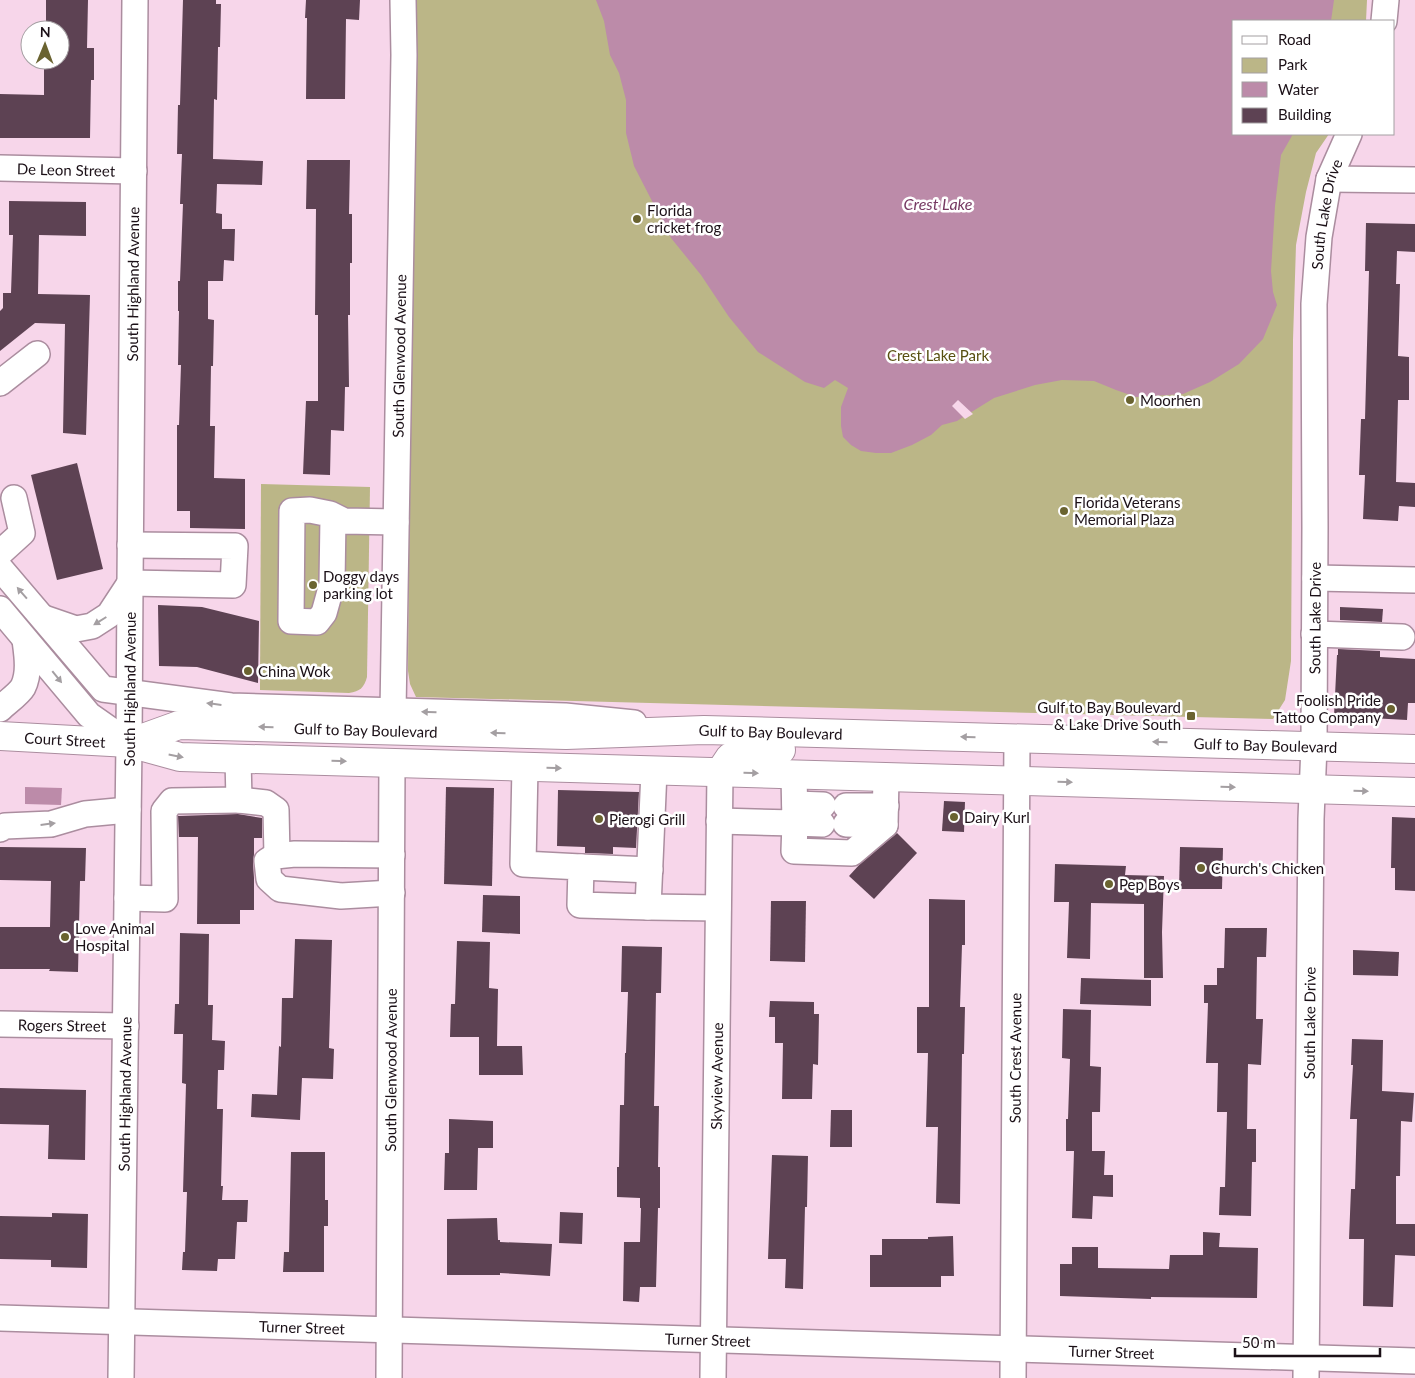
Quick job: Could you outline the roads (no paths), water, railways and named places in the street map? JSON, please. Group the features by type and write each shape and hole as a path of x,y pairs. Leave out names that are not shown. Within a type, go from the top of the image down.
{"main road":[{"name":"Gulf to Bay Boulevard","path":"129,743 179,725 566,735 704,730 1415,749"},
{"path":"720,772 730,757 746,750 799,750 839,733"},
{"name":"Court Street","path":"0,736 129,743"},
{"name":"Gulf to Bay Boulevard","path":"129,743 180,757 1415,792"}],"street":[{"name":"South Highland Avenue","path":"121,1378 130,693 135,0"},
{"name":"South Glenwood Avenue","path":"393,711 404,65 403,0"},
{"path":"1384,20 1386,0"},
{"name":"South Lake Drive","path":"1306,1368 1314,746 1314,304 1319,236 1329,179 1350,135"},
{"name":"De Leon Street","path":"0,168 134,171"},
{"path":"1329,179 1415,180"},
{"path":"0,383 37,354"},
{"path":"0,554 22,533 14,498"},
{"path":"333,516 332,584 324,612 317,622 291,621 292,511 310,510 333,516 344,521 396,522"},
{"path":"44,618 76,628 92,626 109,615 130,583 233,586 234,546 130,545"},
{"path":"292,564 332,563"},
{"path":"0,568 103,689 232,706 564,716 704,730"},
{"path":"1315,578 1415,580"},
{"name":"Gulf to Bay Boulevard","path":"0,609 89,715 129,743"},
{"path":"1314,634 1402,637"},
{"path":"0,709 23,688 28,661 26,640"},
{"name":"South Crest Avenue","path":"1013,1378 1017,738"},
{"path":"238,758 239,800"},
{"name":"South Glenwood Avenue","path":"389,1378 392,763"},
{"path":"525,767 523,864 650,870"},
{"path":"648,907 654,771"},
{"name":"Skyview Avenue","path":"714,1378 720,772"},
{"path":"794,775 794,852 852,853 885,815 886,777"},
{"path":"127,898 165,899 164,811 172,801 239,800 266,803 276,810 277,856"},
{"path":"0,829 5,826 51,824 85,814 128,810"},
{"path":"719,822 795,814 885,815"},
{"path":"392,855 295,854 277,856 267,861 269,879 280,889 341,896 392,893"},
{"path":"581,867 580,905 718,908"},
{"name":"Rogers Street","path":"0,1024 126,1026"},
{"name":"Turner Street","path":"0,1318 1013,1349 1306,1368 1415,1361"}],"water":[{"name":"Crest Lake","path":"596,0 1334,0 1331,20 1232,20 1232,135 1292,135 1281,155 1275,206 1271,271 1273,292 1277,305 1263,339 1239,364 1210,382 1183,394 1136,397 1094,381 1062,380 1035,385 994,398 957,421 942,425 931,435 891,453 861,451 843,437 841,407 848,388 835,380 824,388 805,382 758,352 729,317 701,275 671,238 634,166 626,133 626,100 619,73 610,55 604,21"},
{"path":"25,787 62,788 61,805 25,804"}],"place":[{"name":"Florida cricket frog","path":"637,219"},
{"name":"Moorhen","path":"1130,400"},
{"name":"Florida Veterans Memorial Plaza","path":"1064,511"},
{"name":"Doggy days parking lot","path":"313,585"},
{"name":"China Wok","path":"248,671"},
{"name":"Foolish Pride Tattoo Company","path":"1391,709"},
{"name":"Gulf to Bay Boulevard & Lake Drive South","path":"1191,716"},
{"name":"Dairy Kurl","path":"954,817"},
{"name":"Pierogi Grill","path":"599,819"},
{"name":"Church's Chicken","path":"1201,868"},
{"name":"Pep Boys","path":"1109,884"},
{"name":"Love Animal Hospital","path":"65,937"}],"park label":[{"name":"Crest Lake Park","path":"938,355"}]}
